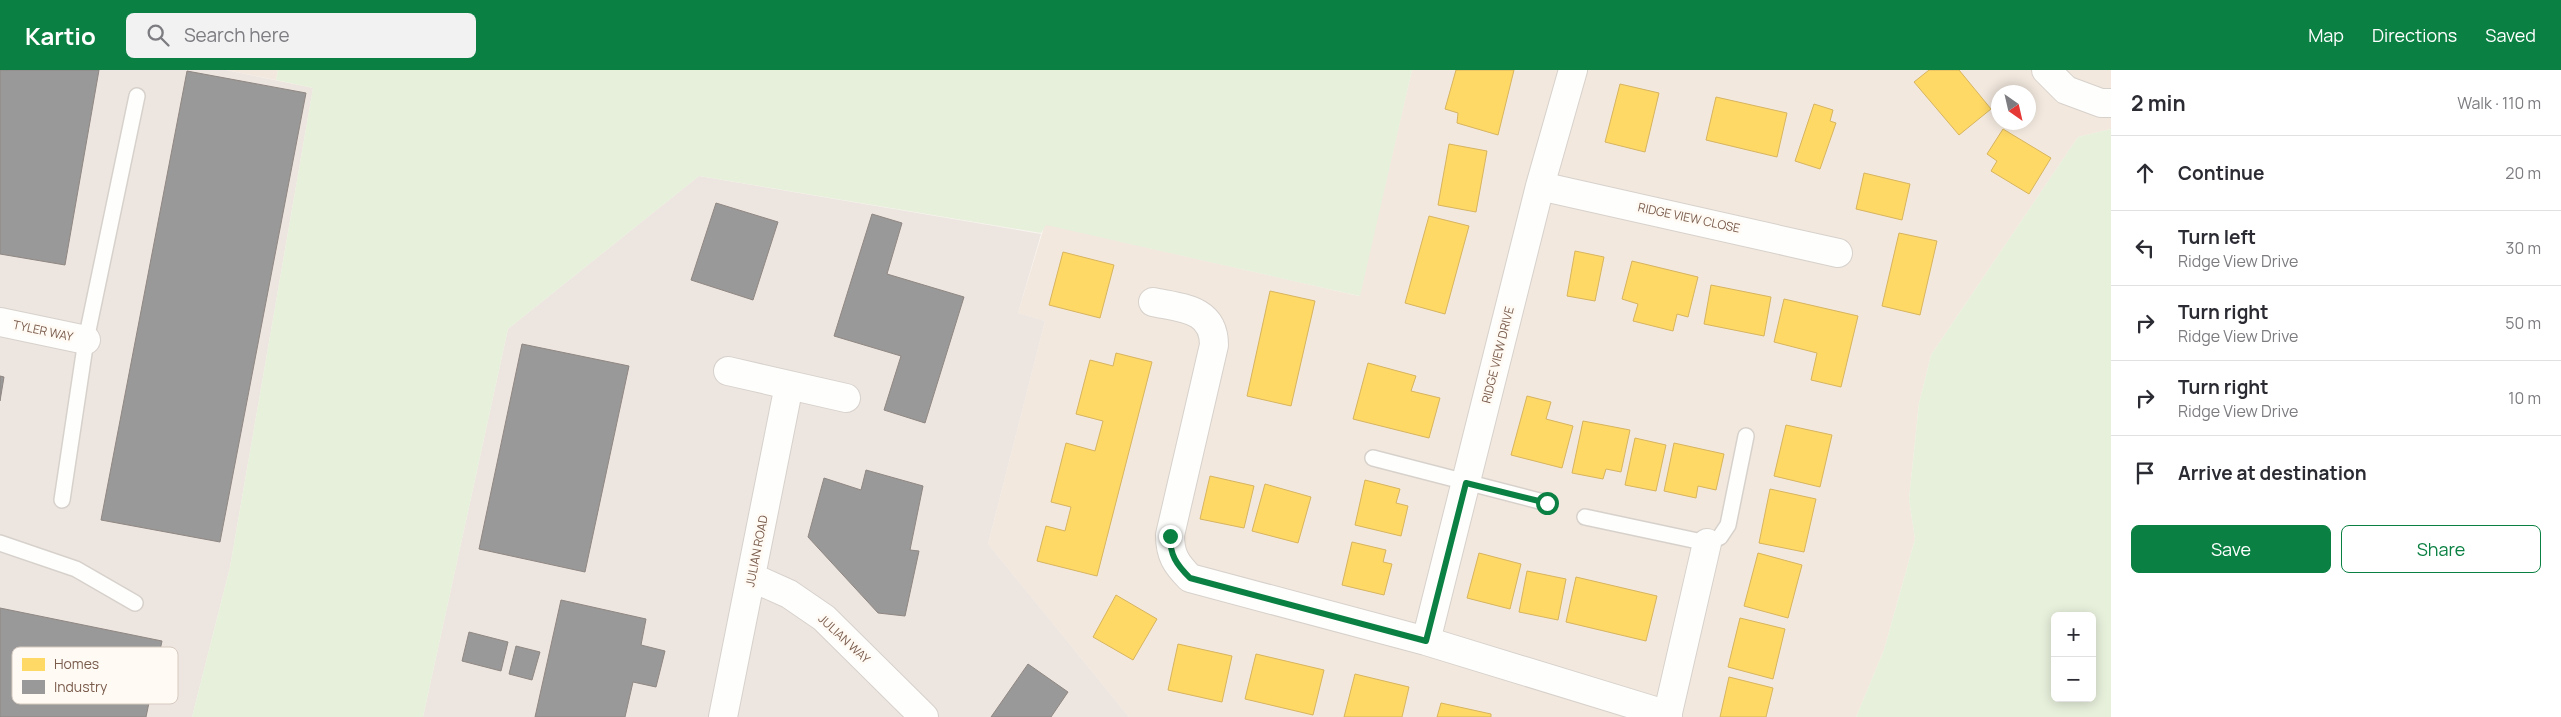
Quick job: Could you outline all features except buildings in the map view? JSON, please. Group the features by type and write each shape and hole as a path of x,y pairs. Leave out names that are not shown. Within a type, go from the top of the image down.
{"street":[{"name":"RIDGE VIEW DRIVE","path":"1426,641 1540,186 1572,70"},
{"path":"2046,70 2066,90 2100,103 2111,103"},
{"name":"RIDGE VIEW CLOSE","path":"1540,186 1838,253"},
{"path":"1153,302 1199,313 1208,321 1214,332 1214,345 1170,536 1170,551 1177,566 1190,578 1426,641 1668,716 1707,544"},
{"name":"TYLER WAY","path":"0,322 86,340"},
{"path":"728,371 846,398"},
{"name":"JULIAN ROAD","path":"724,717 789,385"},
{"name":"JULIAN WAY","path":"751,577 789,594 824,618 924,717"}],"lane":[{"path":"62,500 86,340 137,96"},
{"path":"1585,517 1707,544 1720,537 1728,525 1746,436"},
{"path":"1373,458 1547,503"},
{"path":"0,543 76,569 135,602"}],"shaded area":[{"path":"0,70 226,70 313,88 230,567 192,717 0,717"},
{"path":"226,70 278,70 276,80"},
{"path":"1412,70 2111,70 2111,129 2078,137 1931,355 1919,403 1909,499 1915,539 1884,650 1856,717 1129,717 988,544 1045,321 1018,313 1045,224 1359,296"},
{"path":"699,176 1041,234 1018,313 1045,321 988,544 1129,717 423,717 508,329"}],"green space":[{"path":"278,70 1412,70 1360,296 1046,225 1041,233 699,176 508,329 423,717 192,717 230,567 313,88 276,80"},
{"path":"2111,129 2111,717 1856,717 1884,650 1915,539 1909,499 1919,403 1931,355 2078,137"}],"route":[{"path":"1170,536 1170,551 1177,566 1190,578 1426,641 1466,483 1547,503"}]}
